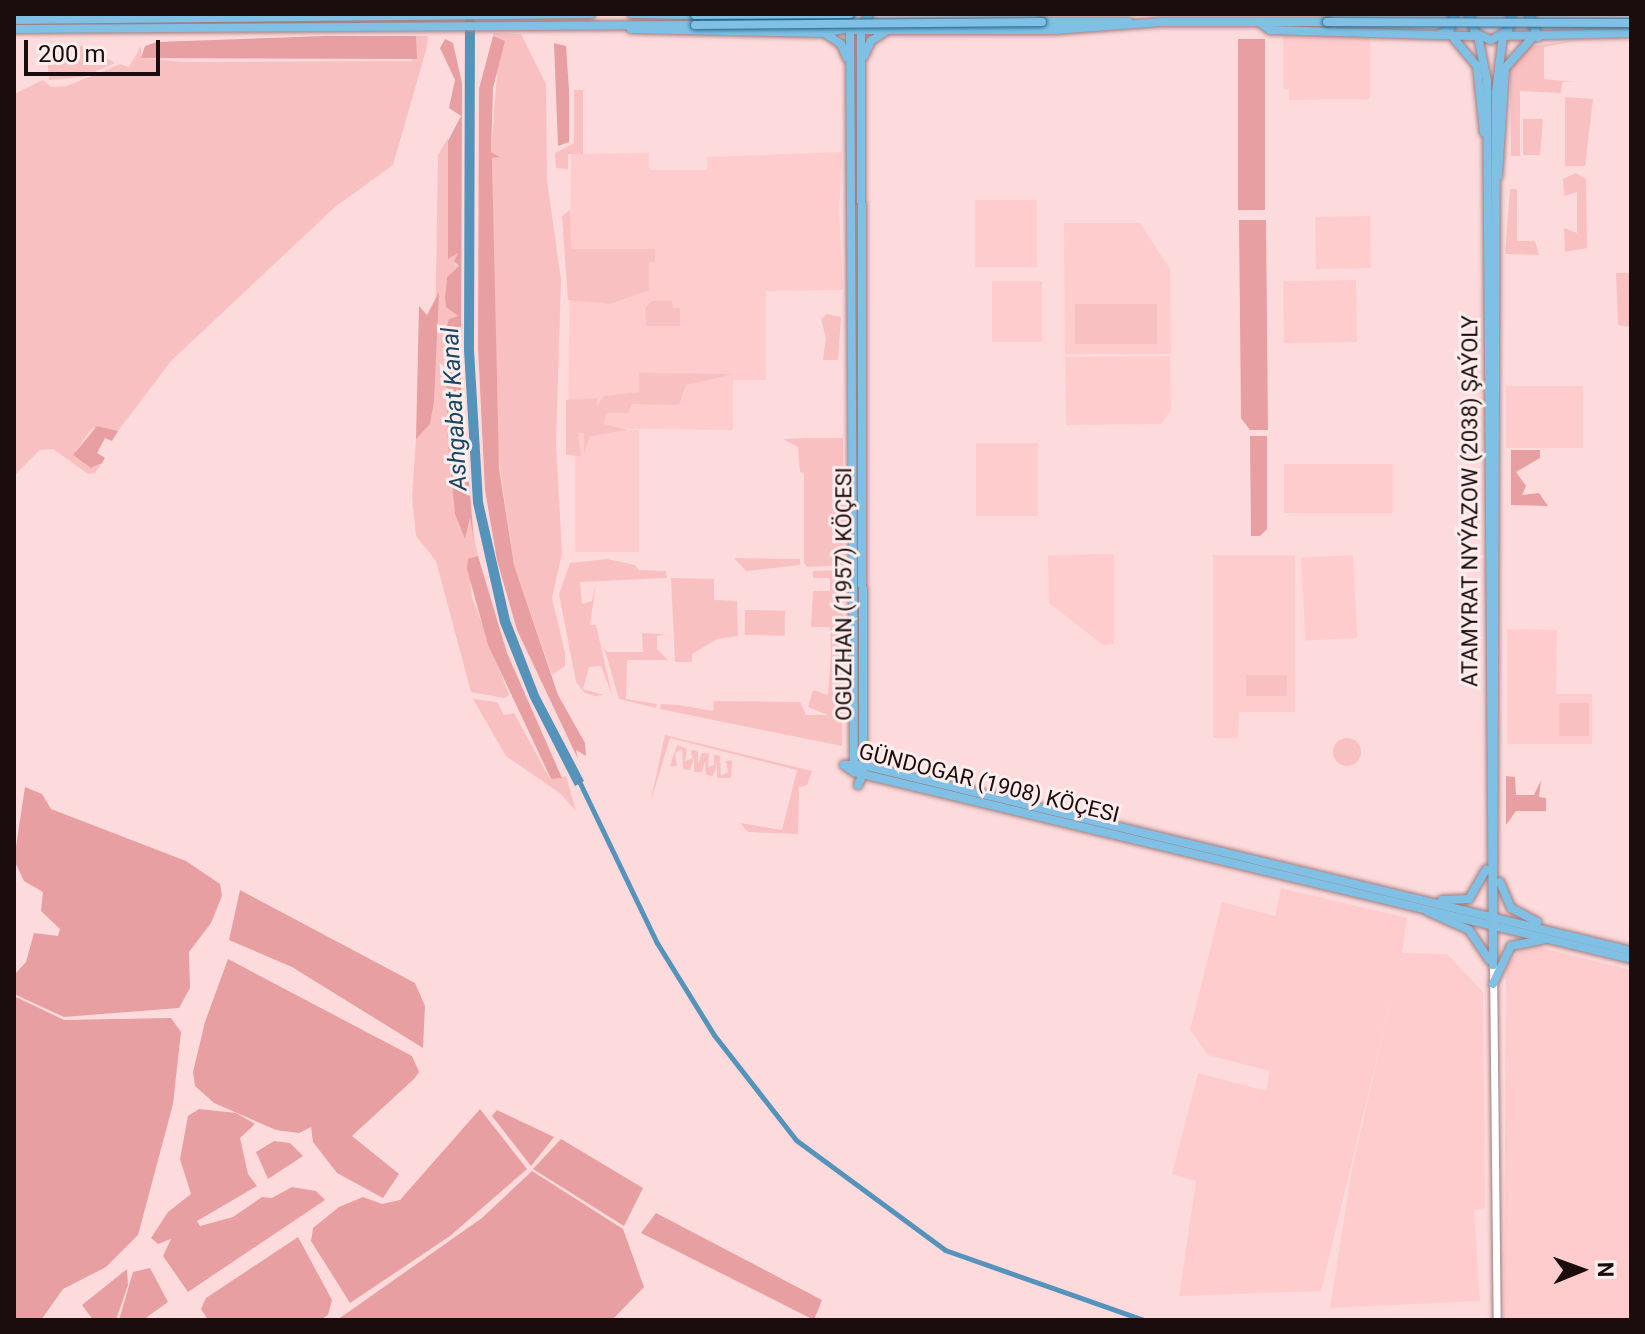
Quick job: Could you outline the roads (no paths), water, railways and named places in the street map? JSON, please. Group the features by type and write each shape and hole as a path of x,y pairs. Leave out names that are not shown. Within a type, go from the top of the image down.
{"main road":[{"path":"486,23 591,14"},
{"path":"632,14 695,20 1631,23"},
{"path":"823,33 831,23 830,14"},
{"path":"843,14 850,29"},
{"path":"607,26 850,14"},
{"path":"862,29 869,14"},
{"path":"881,14 891,31"},
{"path":"1437,35 1450,29 1454,14"},
{"name":"ATAMYRAT NYÝAZOW (2038) ŞAÝOLY","path":"1469,14 1478,36 1487,81 1493,862"},
{"name":"ATAMYRAT NYÝAZOW (2038) ŞAÝOLY","path":"1491,963 1496,79 1503,36 1512,14"},
{"path":"1529,14 1535,38"},
{"path":"14,17 123,21 486,23 607,26 677,33 1087,29 1161,22"},
{"path":"14,29 123,21 456,23"},
{"path":"1259,22 1270,30 1451,38 1478,36 1491,40 1503,36 1535,38 1631,33"},
{"name":"OGUZHAN (1957) KÖÇESI","path":"850,29 859,769"},
{"name":"OGUZHAN (1957) KÖÇESI","path":"859,769 862,29"},
{"path":"861,72 866,46 891,31"},
{"path":"823,33 841,44 850,71"},
{"path":"1451,38 1465,47 1477,66 1487,149"},
{"path":"1496,184 1503,163 1505,68 1514,52 1535,38"},
{"name":"GÜNDOGAR (1908) KÖÇESI","path":"859,769 1629,955"},
{"path":"1424,905 1469,899 1479,889 1493,862"},
{"path":"1493,862 1509,906 1550,935"},
{"path":"1424,905 1469,930 1491,963"},
{"path":"1493,984 1512,945 1550,935"}],"street":[{"path":"14,17 71,14"},
{"path":"212,14 251,21"},
{"name":"ATAMYRAT NYÝAZOW (2038) ŞAÝOLY","path":"1491,963 1497,1320"}],"water":[{"path":"465,14 475,14 474,350 483,502 510,620 539,695 584,781 575,786 530,698 500,623 473,503 464,350"}],"waterway":[{"path":"578,779 657,943 714,1035 796,1140 945,1250 1144,1320"}],"water label":[{"name":"Ashgabat Kanal","path":"455,409"}]}
